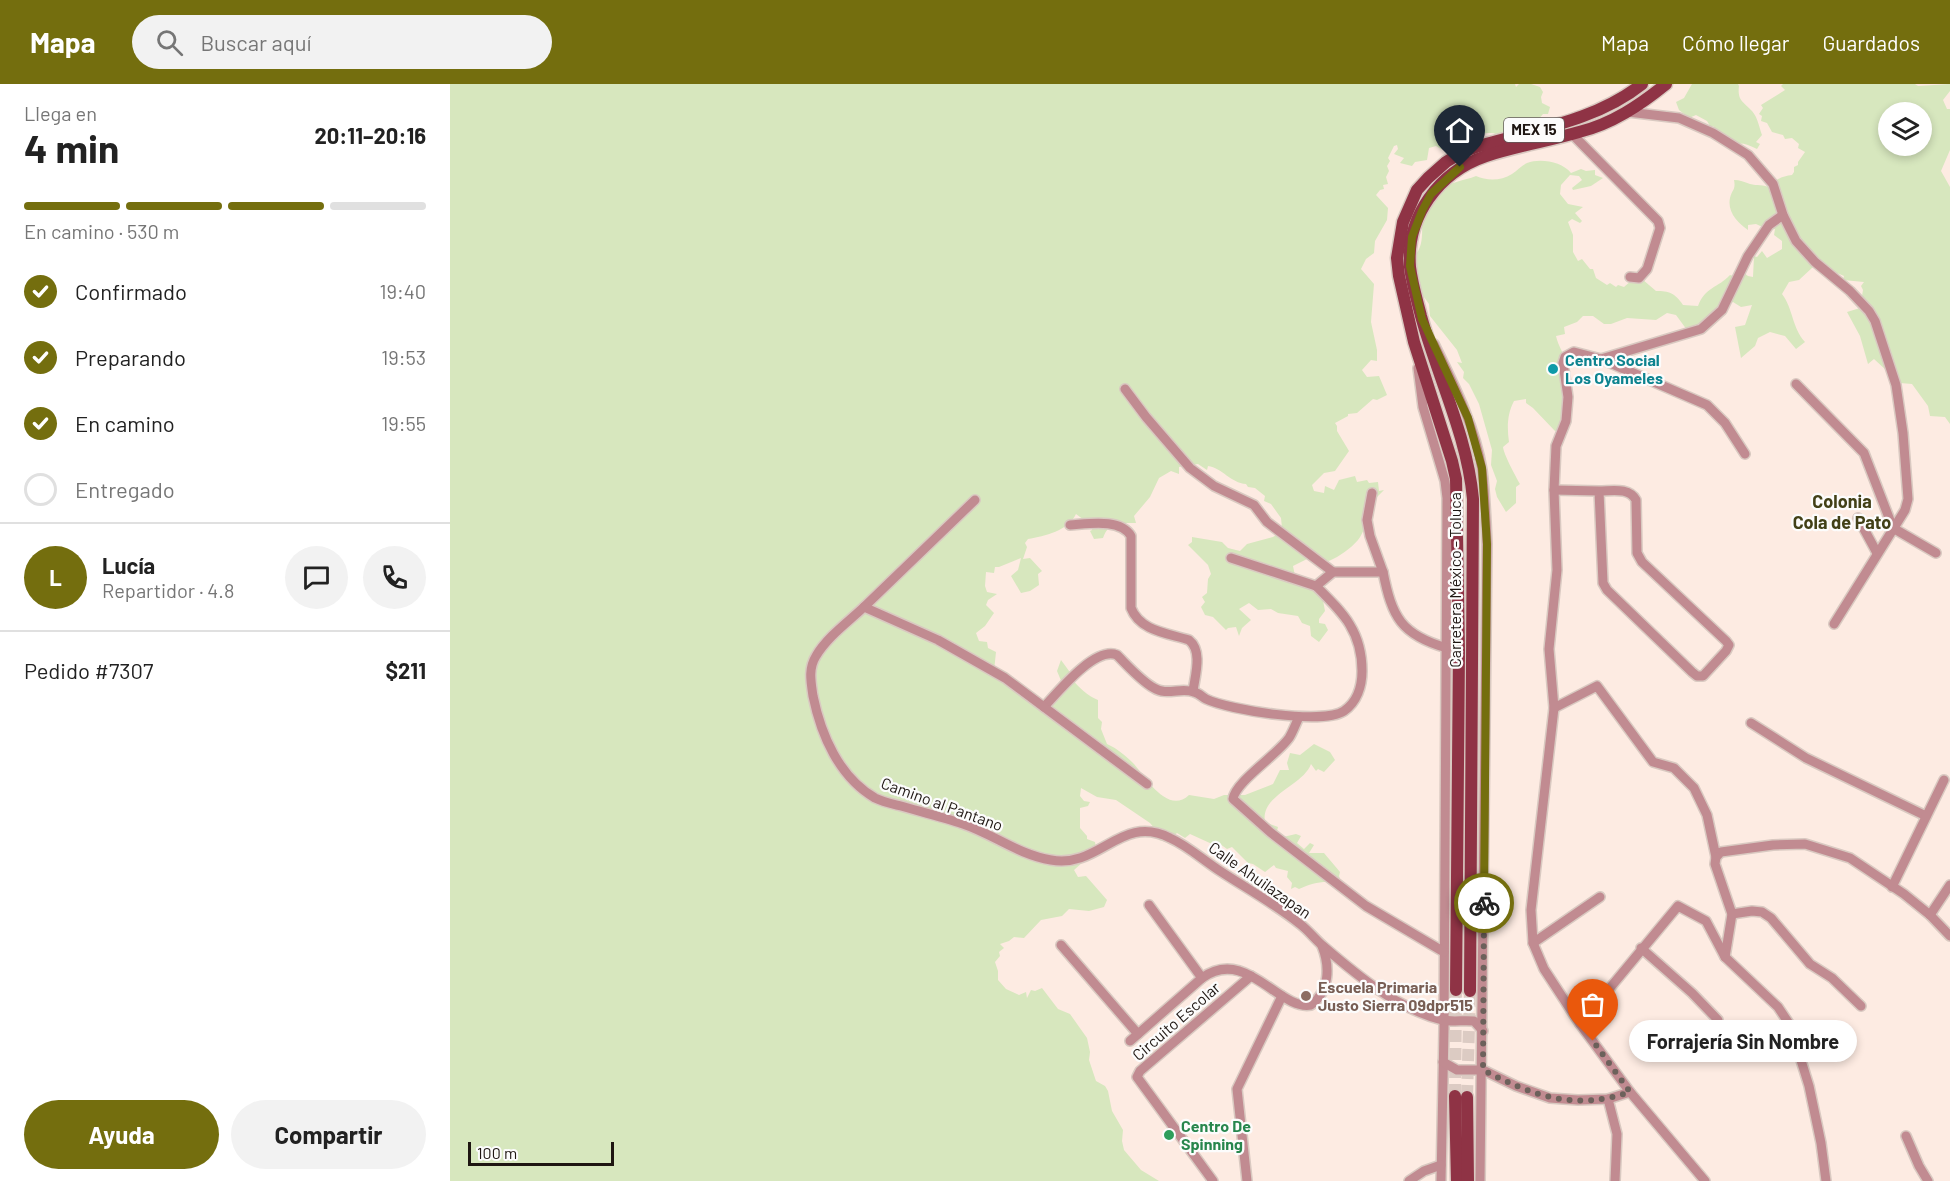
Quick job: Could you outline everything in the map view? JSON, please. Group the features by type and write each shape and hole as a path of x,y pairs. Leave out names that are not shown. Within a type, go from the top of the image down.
{"main road":[{"name":"Carretera México - Toluca","path":"1456,990 1459,651 1457,495 1452,461 1414,342 1399,276 1398,248 1403,222 1409,205 1428,178 1462,152 1576,118 1623,99 1642,84"},
{"name":"Carretera México - Toluca","path":"1470,991 1473,499 1467,457 1422,319 1410,266 1412,237 1431,194 1453,172 1467,163 1572,134 1628,112 1665,84"},
{"path":"1457,1181 1461,1096 1468,1181"}],"street":[{"path":"1628,112 1679,118 1713,133 1748,155 1773,184 1796,241 1815,262 1863,304 1875,321 1896,385 1903,433 1908,499 1905,510 1834,624"},
{"path":"1572,134 1658,221 1660,228 1645,273 1639,278 1630,277"},
{"path":"1601,359 1701,329 1722,310 1748,256 1769,225 1784,215"},
{"path":"1422,319 1468,418 1482,468 1485,505 1487,556 1480,1181"},
{"path":"1414,342 1423,407 1445,481 1447,498 1448,648 1441,1181"},
{"path":"1706,1181 1630,1092 1580,1024 1544,969 1533,943 1531,910 1554,708 1549,649 1557,570 1554,490 1556,446 1566,422 1568,397 1563,363 1565,357 1574,352 1601,359 1707,405 1725,423 1745,454"},
{"path":"1796,384 1864,453 1893,528 1936,554"},
{"path":"1125,389 1190,468 1214,486 1254,505 1267,522 1333,572 1383,572"},
{"path":"1554,490 1626,491 1633,495 1636,500 1637,553 1642,562 1729,645 1703,676 1697,676 1692,672 1607,590 1603,583 1599,491"},
{"path":"1372,493 1367,520 1370,536 1378,553 1388,598 1400,622 1424,640 1448,648"},
{"name":"Camino al Pantano","path":"975,500 835,634 815,657 810,672 817,717 828,745 844,770 862,789 877,799 961,823 1038,858 1055,861 1080,859"},
{"path":"1858,518 1877,553"},
{"path":"1070,525 1119,524 1127,529 1131,536 1131,608 1134,617 1141,624 1189,640 1194,644 1197,653 1193,691"},
{"path":"1044,707 1087,664 1110,653 1117,655 1154,688 1162,691 1193,691 1206,699 1243,709 1299,717 1319,717 1337,714 1351,704 1362,684 1362,658 1356,635 1344,616 1316,586 1231,558"},
{"path":"1316,586 1333,572"},
{"path":"864,607 948,646 1005,678 1148,784"},
{"path":"1554,708 1597,686 1653,762 1674,768 1694,788 1707,815 1716,857 1715,864 1732,914 1725,957"},
{"path":"1299,717 1289,737 1267,761 1236,788 1233,799 1270,832 1366,906 1444,952"},
{"path":"1752,723 1806,758 1926,816"},
{"path":"1892,887 1944,780"},
{"name":"Calle Ahuilazapan","path":"1080,859 1127,834 1145,830 1155,831 1185,846 1281,910 1383,993 1409,1007 1444,1021"},
{"path":"1716,857 1721,852 1773,845 1805,844 1850,858 1930,915 1950,936"},
{"path":"1930,915 1950,885"},
{"path":"1533,943 1600,897"},
{"path":"1149,905 1202,978"},
{"path":"1580,1024 1678,906 1706,921 1725,957 1778,1007 1790,1025 1809,1086 1826,1181"},
{"path":"1732,914 1762,912 1771,918 1810,963 1832,978 1861,1006"},
{"path":"1130,1041 1202,978 1221,968 1251,976 1282,996 1306,1006 1311,1005 1319,997 1329,971 1328,961 1321,944"},
{"path":"1061,945 1138,1034"},
{"path":"1641,948 1692,993 1718,1020"},
{"name":"Circuito Escolar","path":"1213,1181 1137,1077 1140,1071 1251,976"},
{"path":"1247,1181 1237,1089 1282,996"},
{"path":"1444,1021 1474,1021 1483,1031"},
{"path":"1443,1062 1456,1070 1483,1070 1516,1086 1550,1098 1608,1099 1630,1092"},
{"path":"1608,1099 1617,1134 1616,1181"},
{"path":"1906,1136 1928,1181"},
{"path":"1409,1181 1424,1171 1441,1165"}],"green space":[{"path":"450,84 1515,84 1516,87 1519,84 1531,84 1540,87 1543,92 1542,103 1550,107 1548,114 1543,114 1524,129 1499,135 1480,134 1464,141 1457,140 1452,145 1446,144 1441,149 1436,146 1429,148 1427,160 1415,162 1412,166 1400,163 1404,158 1394,154 1398,149 1397,145 1394,146 1388,158 1389,171 1386,177 1388,184 1383,185 1384,189 1376,195 1388,208 1387,220 1375,241 1374,253 1366,259 1361,269 1374,284 1371,322 1377,350 1377,361 1371,360 1362,370 1367,377 1379,376 1387,395 1377,400 1373,399 1357,413 1348,414 1335,423 1349,451 1335,471 1324,473 1312,485 1314,491 1324,493 1325,486 1334,490 1339,480 1355,476 1357,482 1367,480 1369,483 1378,482 1379,491 1384,490 1374,500 1373,519 1365,527 1358,540 1341,555 1329,561 1313,556 1293,566 1296,581 1322,595 1325,611 1319,623 1325,624 1328,630 1319,642 1311,636 1310,626 1302,623 1298,616 1278,613 1271,609 1258,610 1249,603 1239,609 1251,620 1242,628 1239,636 1236,627 1226,630 1213,617 1205,615 1201,607 1205,602 1202,597 1207,593 1208,579 1211,574 1208,565 1188,545 1192,542 1192,537 1222,542 1228,548 1240,551 1247,544 1273,537 1282,528 1281,518 1271,504 1264,501 1265,496 1255,488 1236,481 1213,467 1208,466 1207,470 1198,464 1179,467 1179,474 1171,471 1159,478 1150,497 1134,516 1136,523 1120,523 1112,526 1105,532 1103,538 1094,539 1090,531 1093,522 1084,520 1076,514 1062,529 1028,539 1025,543 1027,547 1023,559 1030,558 1042,571 1038,574 1039,585 1030,591 1021,593 1011,576 1018,570 1021,558 995,567 994,573 986,572 987,592 997,594 988,600 986,605 994,613 985,626 976,633 979,641 987,642 988,648 996,652 994,671 1040,708 1062,683 1057,671 1061,660 1077,685 1098,700 1098,718 1102,722 1101,729 1107,744 1128,758 1151,785 1166,798 1173,801 1181,800 1189,795 1214,799 1224,795 1245,795 1273,784 1280,770 1289,770 1287,763 1290,753 1300,755 1314,744 1330,752 1335,760 1324,772 1318,769 1316,771 1311,764 1300,779 1269,805 1265,813 1265,822 1278,827 1277,831 1283,837 1296,834 1301,836 1297,843 1304,849 1310,843 1314,845 1309,853 1324,853 1340,872 1342,884 1320,882 1299,889 1295,887 1291,889 1292,883 1287,877 1288,871 1276,868 1274,865 1265,872 1248,863 1232,847 1227,849 1220,844 1212,844 1190,834 1185,838 1177,833 1166,842 1159,840 1160,835 1150,823 1116,800 1097,797 1081,788 1080,796 1084,801 1090,802 1088,806 1080,808 1080,828 1087,839 1095,842 1097,855 1074,870 1078,877 1086,876 1107,900 1104,907 1089,911 1069,909 1062,916 1041,920 1024,938 1014,937 1000,944 1004,948 999,952 1000,956 995,962 998,980 1006,989 1019,995 1026,992 1027,998 1031,990 1042,988 1058,1009 1070,1014 1087,1038 1089,1060 1096,1081 1105,1086 1108,1091 1112,1111 1123,1130 1124,1150 1141,1170 1159,1181 450,1181"},
{"path":"1692,84 1738,84 1740,98 1754,114 1762,135 1756,142 1760,144 1757,149 1744,144 1731,145 1707,121 1696,115 1689,118 1679,110 1676,102 1684,98"},
{"path":"1783,84 1915,84 1918,86 1950,84 1950,91 1943,100 1947,109 1950,109 1950,150 1941,171 1950,187 1950,424 1945,417 1930,416 1928,406 1912,384 1900,383 1874,359 1868,364 1860,336 1847,312 1860,308 1863,290 1861,286 1864,282 1843,280 1844,276 1821,266 1813,267 1799,280 1789,282 1782,294 1797,331 1805,342 1796,349 1785,336 1770,332 1758,338 1755,346 1741,358 1735,327 1745,325 1752,305 1741,307 1733,302 1710,315 1700,326 1687,330 1676,315 1667,313 1656,320 1627,318 1611,324 1604,324 1593,316 1583,316 1577,322 1564,327 1565,334 1556,336 1568,370 1567,396 1561,430 1555,431 1526,403 1526,399 1514,401 1508,421 1509,442 1503,447 1520,484 1516,487 1516,503 1506,512 1495,489 1497,481 1491,465 1492,450 1479,404 1469,384 1463,378 1464,372 1457,362 1462,363 1457,350 1430,316 1429,304 1421,293 1413,257 1421,245 1422,220 1437,194 1448,185 1476,176 1485,179 1503,178 1525,164 1533,162 1545,161 1557,164 1571,173 1581,169 1595,170 1595,175 1603,178 1591,186 1573,190 1572,188 1582,180 1579,176 1570,175 1561,185 1560,194 1568,204 1583,207 1575,213 1582,221 1580,223 1572,219 1568,222 1573,235 1573,252 1578,261 1582,259 1590,269 1593,269 1596,278 1607,285 1610,283 1616,287 1618,285 1624,287 1632,280 1642,279 1656,291 1674,295 1683,305 1698,306 1708,291 1730,275 1737,277 1739,269 1753,277 1754,256 1757,257 1762,251 1767,258 1782,249 1782,241 1774,235 1775,229 1769,230 1756,224 1748,225 1748,230 1734,217 1730,203 1734,180 1771,188 1779,178 1792,175 1794,167 1798,165 1805,152 1798,148 1799,144 1792,138 1785,139 1783,135 1772,132 1767,123 1761,121 1762,116 1759,114 1763,108 1761,105 1785,90 1781,86"}],"tunnel":[{"path":"1455,1096 1456,990"},
{"path":"1467,1097 1470,991"}],"way so far":[{"path":"1484,903 1483,1070 1516,1086 1550,1098 1608,1099 1630,1092 1593,1041"}],"place":[{"name":"Centro Social Los Oyameles","path":"1553,369"},
{"name":"Escuela Primaria Justo Sierra 09dpr515","path":"1306,996"},
{"name":"Forrajería Sin Nombre","path":"1593,1041"},
{"name":"Centro De Spinning","path":"1169,1135"}],"district":[{"name":"Colonia Cola de Pato","path":"1842,512"}],"route":[{"path":"1460,167 1431,194 1422,211 1412,237 1410,266 1422,319 1468,418 1482,468 1487,544 1484,903"}]}
